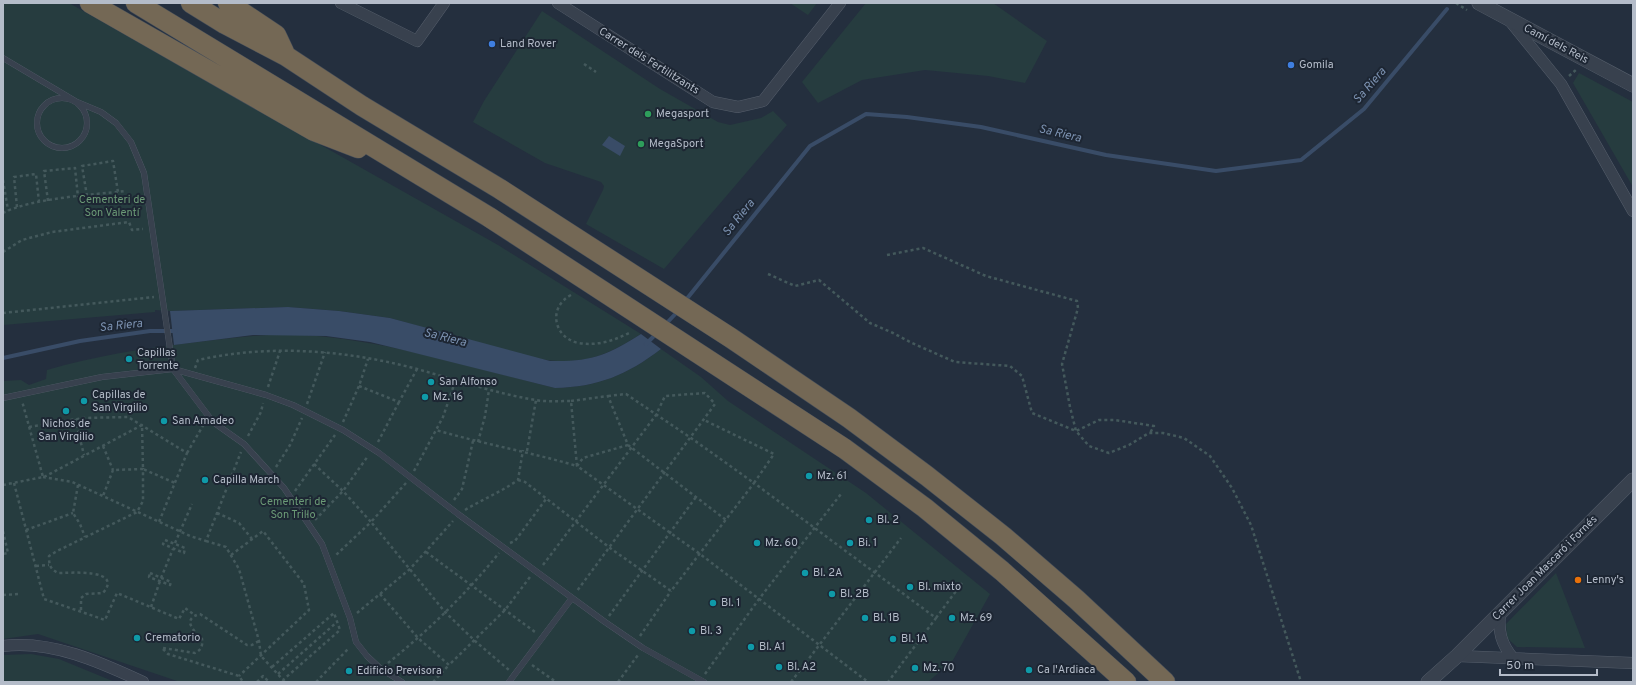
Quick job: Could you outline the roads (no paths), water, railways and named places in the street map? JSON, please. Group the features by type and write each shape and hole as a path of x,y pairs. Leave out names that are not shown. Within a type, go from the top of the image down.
{"highway":[{"path":"90,3 314,132 406,166"},
{"path":"136,3 406,166 845,449 920,504 1002,571 1126,682"},
{"path":"192,3 225,24 286,56 362,106 495,186 730,338 849,418 928,476 1052,577 1165,682"},
{"path":"228,3 276,36 286,56"}],"street":[{"path":"341,3 417,41 444,3"},
{"name":"Carrer dels Fertilitzants","path":"558,3 713,102 738,107 763,101 840,3"},
{"name":"Camí dels Reis","path":"1479,3 1633,85"},
{"path":"1508,19 1561,84 1633,211"},
{"name":"Carrer Joan Mascaró i Fornés","path":"1428,682 1457,656 1633,480"},
{"path":"1500,613 1498,629 1505,648 1513,658"},
{"path":"3,646 35,645 63,651 143,682"},
{"path":"1457,656 1633,663"}],"lane":[{"path":"3,58 77,102 86,116 86,132 82,139 72,146 60,148 52,146 40,135 37,122 40,110 45,104 53,99 61,97 70,98 77,102 101,112 116,124 131,142 144,173 170,357 173,369 213,422 244,444 284,488 322,544 350,618 356,642 367,656 381,669 402,682"},
{"path":"3,398 102,377 173,369 272,397 293,405 340,428 373,450 572,598 643,648 704,680"},
{"path":"509,682 572,598"}],"water":[{"path":"609,136 625,146 620,156 602,145"},
{"path":"288,307 339,311 390,318 550,361 577,360 598,356 619,347 641,334 661,349 624,373 611,378 585,385 555,388 370,342 326,336 253,335 174,345 170,311"}],"waterway":[{"name":"Sa Riera","path":"685,301 810,146 866,114 907,117 981,127 1106,155 1216,171 1301,160 1364,109 1447,9"},
{"name":"Sa Riera","path":"664,326 679,310"},
{"name":"Sa Riera","path":"3,358 80,341 150,331 176,331"},
{"name":"Sa Riera","path":"646,344 657,333"}],"place":[{"name":"Land Rover","path":"492,44"},
{"name":"Gomila","path":"1291,65"},
{"name":"Megasport","path":"648,114"},
{"name":"MegaSport","path":"641,144"},
{"name":"Capillas Torrente","path":"129,359"},
{"name":"San Alfonso","path":"431,382"},
{"name":"Mz. 16","path":"425,397"},
{"name":"Capillas de San Virgilio","path":"84,401"},
{"name":"Nichos de San Virgilio","path":"66,411"},
{"name":"San Amadeo","path":"164,421"},
{"name":"Mz. 61","path":"809,476"},
{"name":"Capilla March","path":"205,480"},
{"name":"Bl. 2","path":"869,520"},
{"name":"Mz. 60","path":"757,543"},
{"name":"Bi. 1","path":"850,543"},
{"name":"Bl. 2A","path":"805,573"},
{"name":"Lenny's","path":"1578,580"},
{"name":"Bl. mixto","path":"910,587"},
{"name":"Bl. 2B","path":"832,594"},
{"name":"Bl. 1","path":"713,603"},
{"name":"Bl. 1B","path":"865,618"},
{"name":"Mz. 69","path":"952,618"},
{"name":"Bl. 3","path":"692,631"},
{"name":"Crematorio","path":"137,638"},
{"name":"BI. 1A","path":"893,639"},
{"name":"Bl. A1","path":"751,647"},
{"name":"Bl. A2","path":"779,667"},
{"name":"Mz. 70","path":"915,668"},
{"name":"Ca l'Ardiaca","path":"1029,670"},
{"name":"Edificio Previsora","path":"349,671"}],"park label":[{"name":"Cementeri de Son Valentí","path":"112,206"},
{"name":"Cementeri de Son Tril·lo","path":"293,508"}]}
